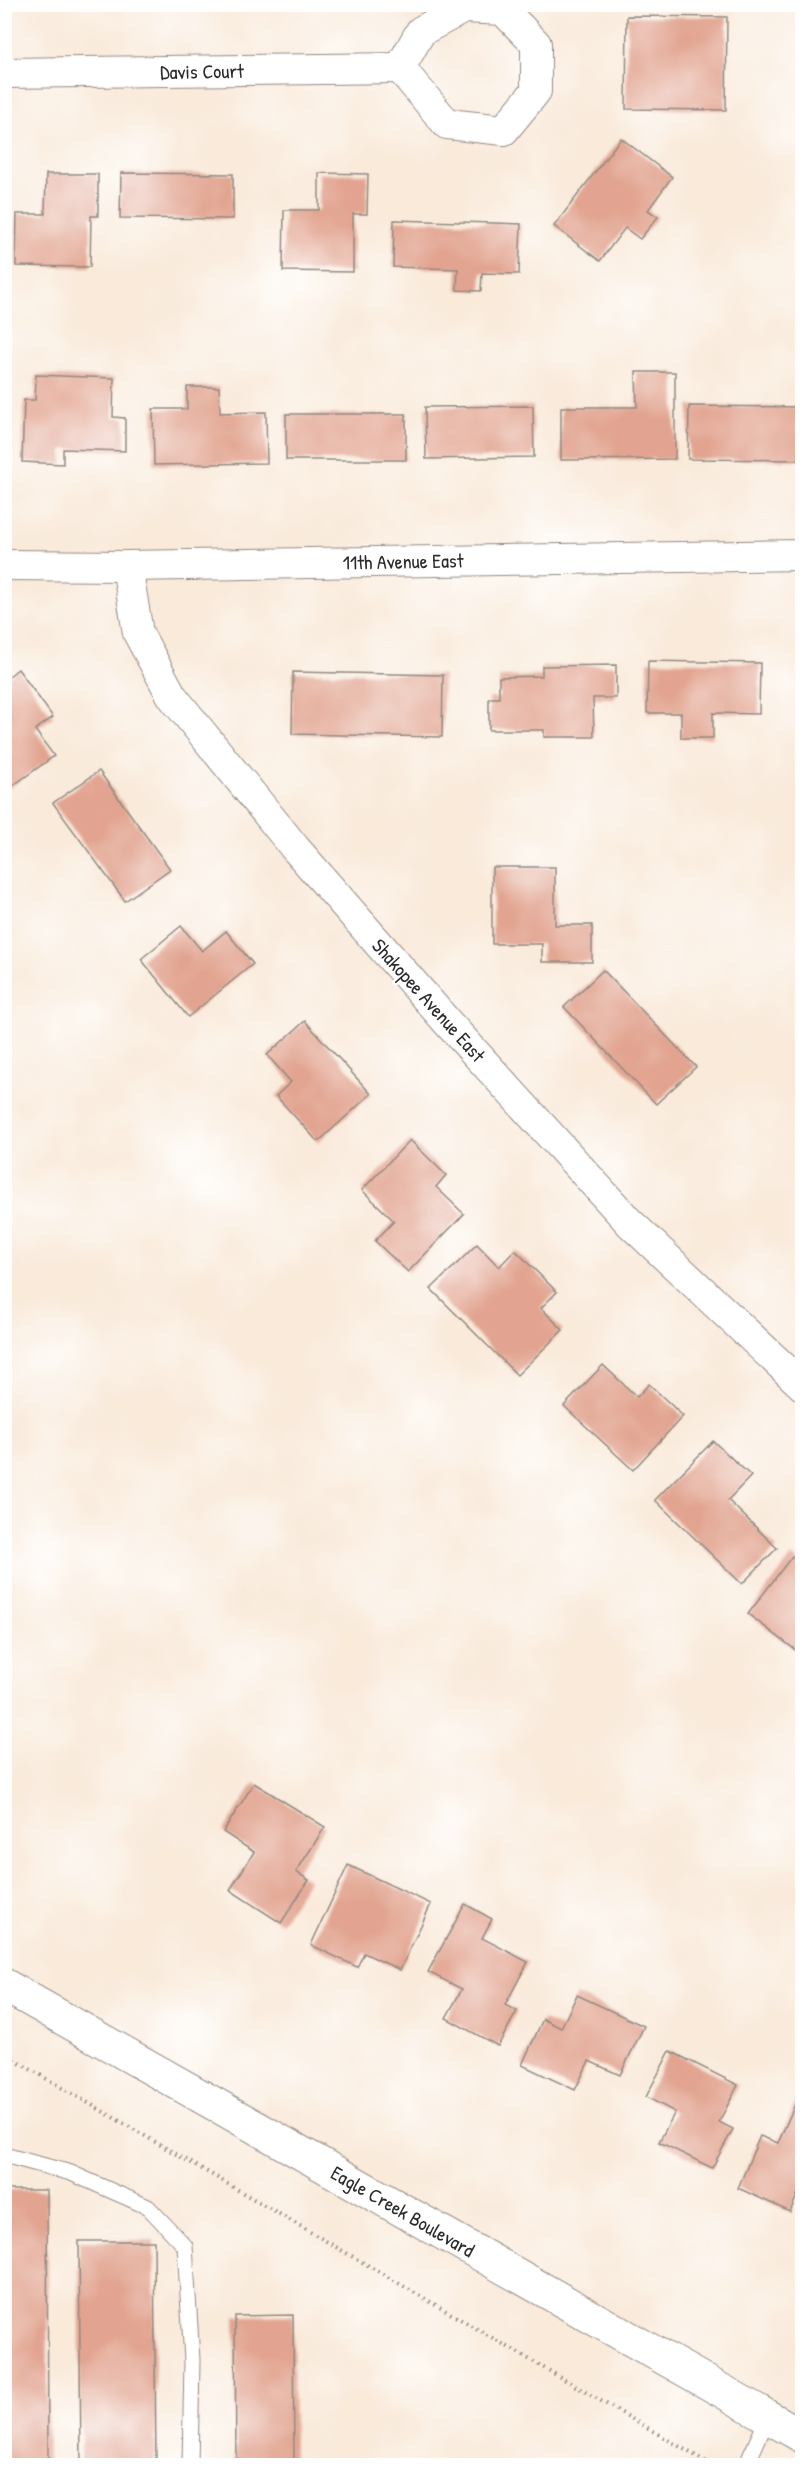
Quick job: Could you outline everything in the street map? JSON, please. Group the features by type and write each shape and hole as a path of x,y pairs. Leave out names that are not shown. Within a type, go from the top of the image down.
{"street":[{"path":"464,8 503,10 536,44 536,91 504,130 447,124 400,68 421,31 464,8"},
{"name":"Davis Court","path":"4,74 400,68"},
{"name":"11th Avenue East","path":"4,565 127,566 802,555"},
{"name":"Shakopee Avenue East","path":"127,566 138,633 172,696 295,848 448,1023 630,1223 802,1386"},
{"name":"Eagle Creek Boulevard","path":"4,1985 802,2436"}],"lane":[{"path":"4,2155 71,2173 148,2207 185,2246 192,2360 190,2466"},
{"path":"746,2466 768,2417"}],"path":[{"path":"4,2054 713,2466"}],"building":[{"path":"627,16 727,17 726,110 626,109"},
{"path":"621,138 672,177 648,210 658,217 640,239 625,228 600,261 554,226"},
{"path":"121,173 233,174 233,219 120,218"},
{"path":"319,173 368,174 367,214 353,214 353,272 283,271 284,210 319,210"},
{"path":"46,174 98,174 98,216 91,216 90,267 16,266 17,214 45,214"},
{"path":"394,220 521,224 519,274 482,273 481,291 457,290 458,269 393,267"},
{"path":"636,372 675,372 675,459 561,460 561,407 637,407"},
{"path":"36,375 114,378 113,417 125,418 125,451 63,449 63,464 22,462 24,400 35,400"},
{"path":"187,387 219,387 220,413 266,412 267,463 154,465 153,409 187,409"},
{"path":"533,406 534,457 426,459 425,407"},
{"path":"689,406 802,407 801,460 688,459"},
{"path":"286,414 406,414 406,460 286,460"},
{"path":"648,661 760,663 759,714 713,713 713,738 681,738 681,713 647,713"},
{"path":"616,665 616,698 593,698 594,737 544,737 544,730 489,730 489,698 499,698 499,677 542,676 542,666"},
{"path":"18,669 53,717 35,730 54,756 4,792 4,680"},
{"path":"293,672 443,675 442,737 292,734"},
{"path":"99,771 170,869 125,901 53,803"},
{"path":"492,867 555,867 555,925 592,925 592,962 542,962 542,944 492,944"},
{"path":"181,926 202,951 226,931 253,964 188,1017 141,959"},
{"path":"603,970 696,1067 656,1104 564,1007"},
{"path":"305,1021 371,1094 318,1142 276,1096 291,1082 267,1055"},
{"path":"410,1140 446,1175 436,1187 464,1214 408,1272 375,1241 394,1221 362,1190"},
{"path":"477,1244 499,1267 515,1250 557,1292 541,1308 563,1330 517,1375 431,1289"},
{"path":"603,1365 637,1397 649,1384 683,1416 633,1470 564,1406"},
{"path":"713,1441 751,1476 728,1500 777,1548 742,1584 655,1500"},
{"path":"792,1556 802,1564 802,1655 748,1614"},
{"path":"254,1783 325,1827 296,1872 309,1880 281,1923 230,1890 254,1852 223,1832"},
{"path":"348,1865 431,1904 400,1970 364,1953 357,1967 311,1945"},
{"path":"465,1904 492,1919 482,1938 528,1962 505,2005 517,2011 498,2046 446,2018 462,1989 428,1972"},
{"path":"577,1995 644,2026 620,2075 589,2061 575,2090 522,2065 543,2019 561,2028"},
{"path":"670,2051 738,2085 719,2122 733,2129 712,2168 659,2142 675,2112 646,2097"},
{"path":"800,2093 802,2095 802,2183 790,2212 738,2188 760,2136 778,2143"},
{"path":"4,2190 47,2190 48,2466 4,2466"},
{"path":"79,2241 154,2241 156,2466 81,2466"},
{"path":"293,2315 294,2466 236,2466 235,2316"}]}
